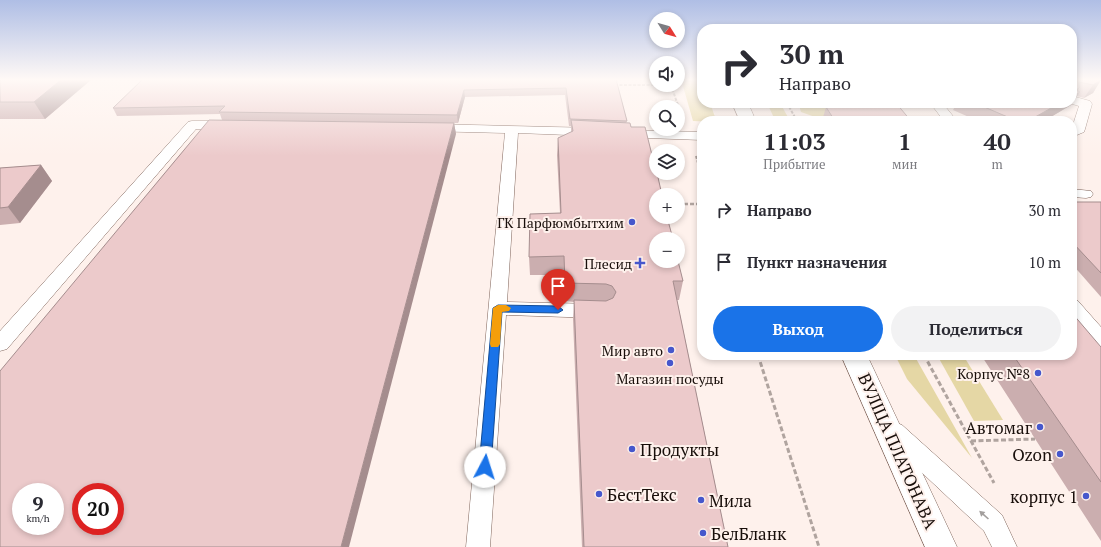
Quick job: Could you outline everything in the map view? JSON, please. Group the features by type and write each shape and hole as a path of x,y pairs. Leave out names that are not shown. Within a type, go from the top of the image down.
{"main road":[{"name":"ВУЛІЦА ПЛАТОНАВА","path":"856,360 941,547"}],"lane":[{"path":"1077,131 1079,130 1086,105"},
{"path":"940,108 947,116"},
{"path":"0,344 192,125 238,126"},
{"path":"418,128 512,128 697,136"},
{"path":"478,547 512,128"},
{"path":"498,308 604,311"},
{"path":"1077,312 1101,340"},
{"path":"886,425 993,523 1005,547"}],"path":[{"path":"685,204 697,204"},
{"path":"760,360 819,547"},
{"path":"927,360 996,488"},
{"path":"971,441 1036,439"}],"shaded area":[{"path":"688,105 697,105 697,108 712,108 715,116 697,116 697,121 693,121"},
{"path":"769,108 783,108 787,116 773,116"},
{"path":"800,108 830,108 835,116 812,116 801,112"},
{"path":"898,360 917,360 972,458 907,379"},
{"path":"940,360 966,360 1003,420 974,421"}],"building":[{"path":"117,105 460,105 457,115 219,112 225,106 113,108"},
{"path":"568,105 623,105 627,121 570,119"},
{"path":"827,108 900,108 907,116 832,116"},
{"path":"987,108 1051,108 1037,116 1005,116"},
{"path":"209,120 454,123 341,547 0,547 0,371"},
{"path":"571,120 630,123 631,127 645,127 649,144 649,180 659,180 660,188 649,188 649,224 669,224 671,232 649,232 649,268 680,268 683,281 673,281 728,547 584,547 574,300 606,301 613,298 616,292 612,286 606,284 565,283 564,256 529,257 530,214 561,213 558,138 573,131"},
{"path":"41,165 8,207 0,208 0,168"},
{"path":"1077,202 1101,202 1101,273 1077,247"},
{"path":"1077,319 1101,347 1101,482 1016,360 1077,360"}],"slow traffic":[{"path":"495,344 498,308 506,308"}],"place":[{"name":"ГК Парфюмбытхим","path":"632,222"},
{"name":"Плесид","path":"640,263"},
{"name":"Мир авто","path":"671,350"},
{"name":"Магазин посуды","path":"670,363"},
{"name":"Корпус №8","path":"1038,373"},
{"name":"Автомаг","path":"1040,427"},
{"name":"Продукты","path":"632,449"},
{"name":"Ozon","path":"1060,454"},
{"name":"БестТекс","path":"599,494"},
{"name":"корпус 1","path":"1086,496"},
{"name":"Мила","path":"701,500"},
{"name":"БелБланк","path":"703,533"}],"route":[{"path":"485,467 498,308 558,310"}]}
